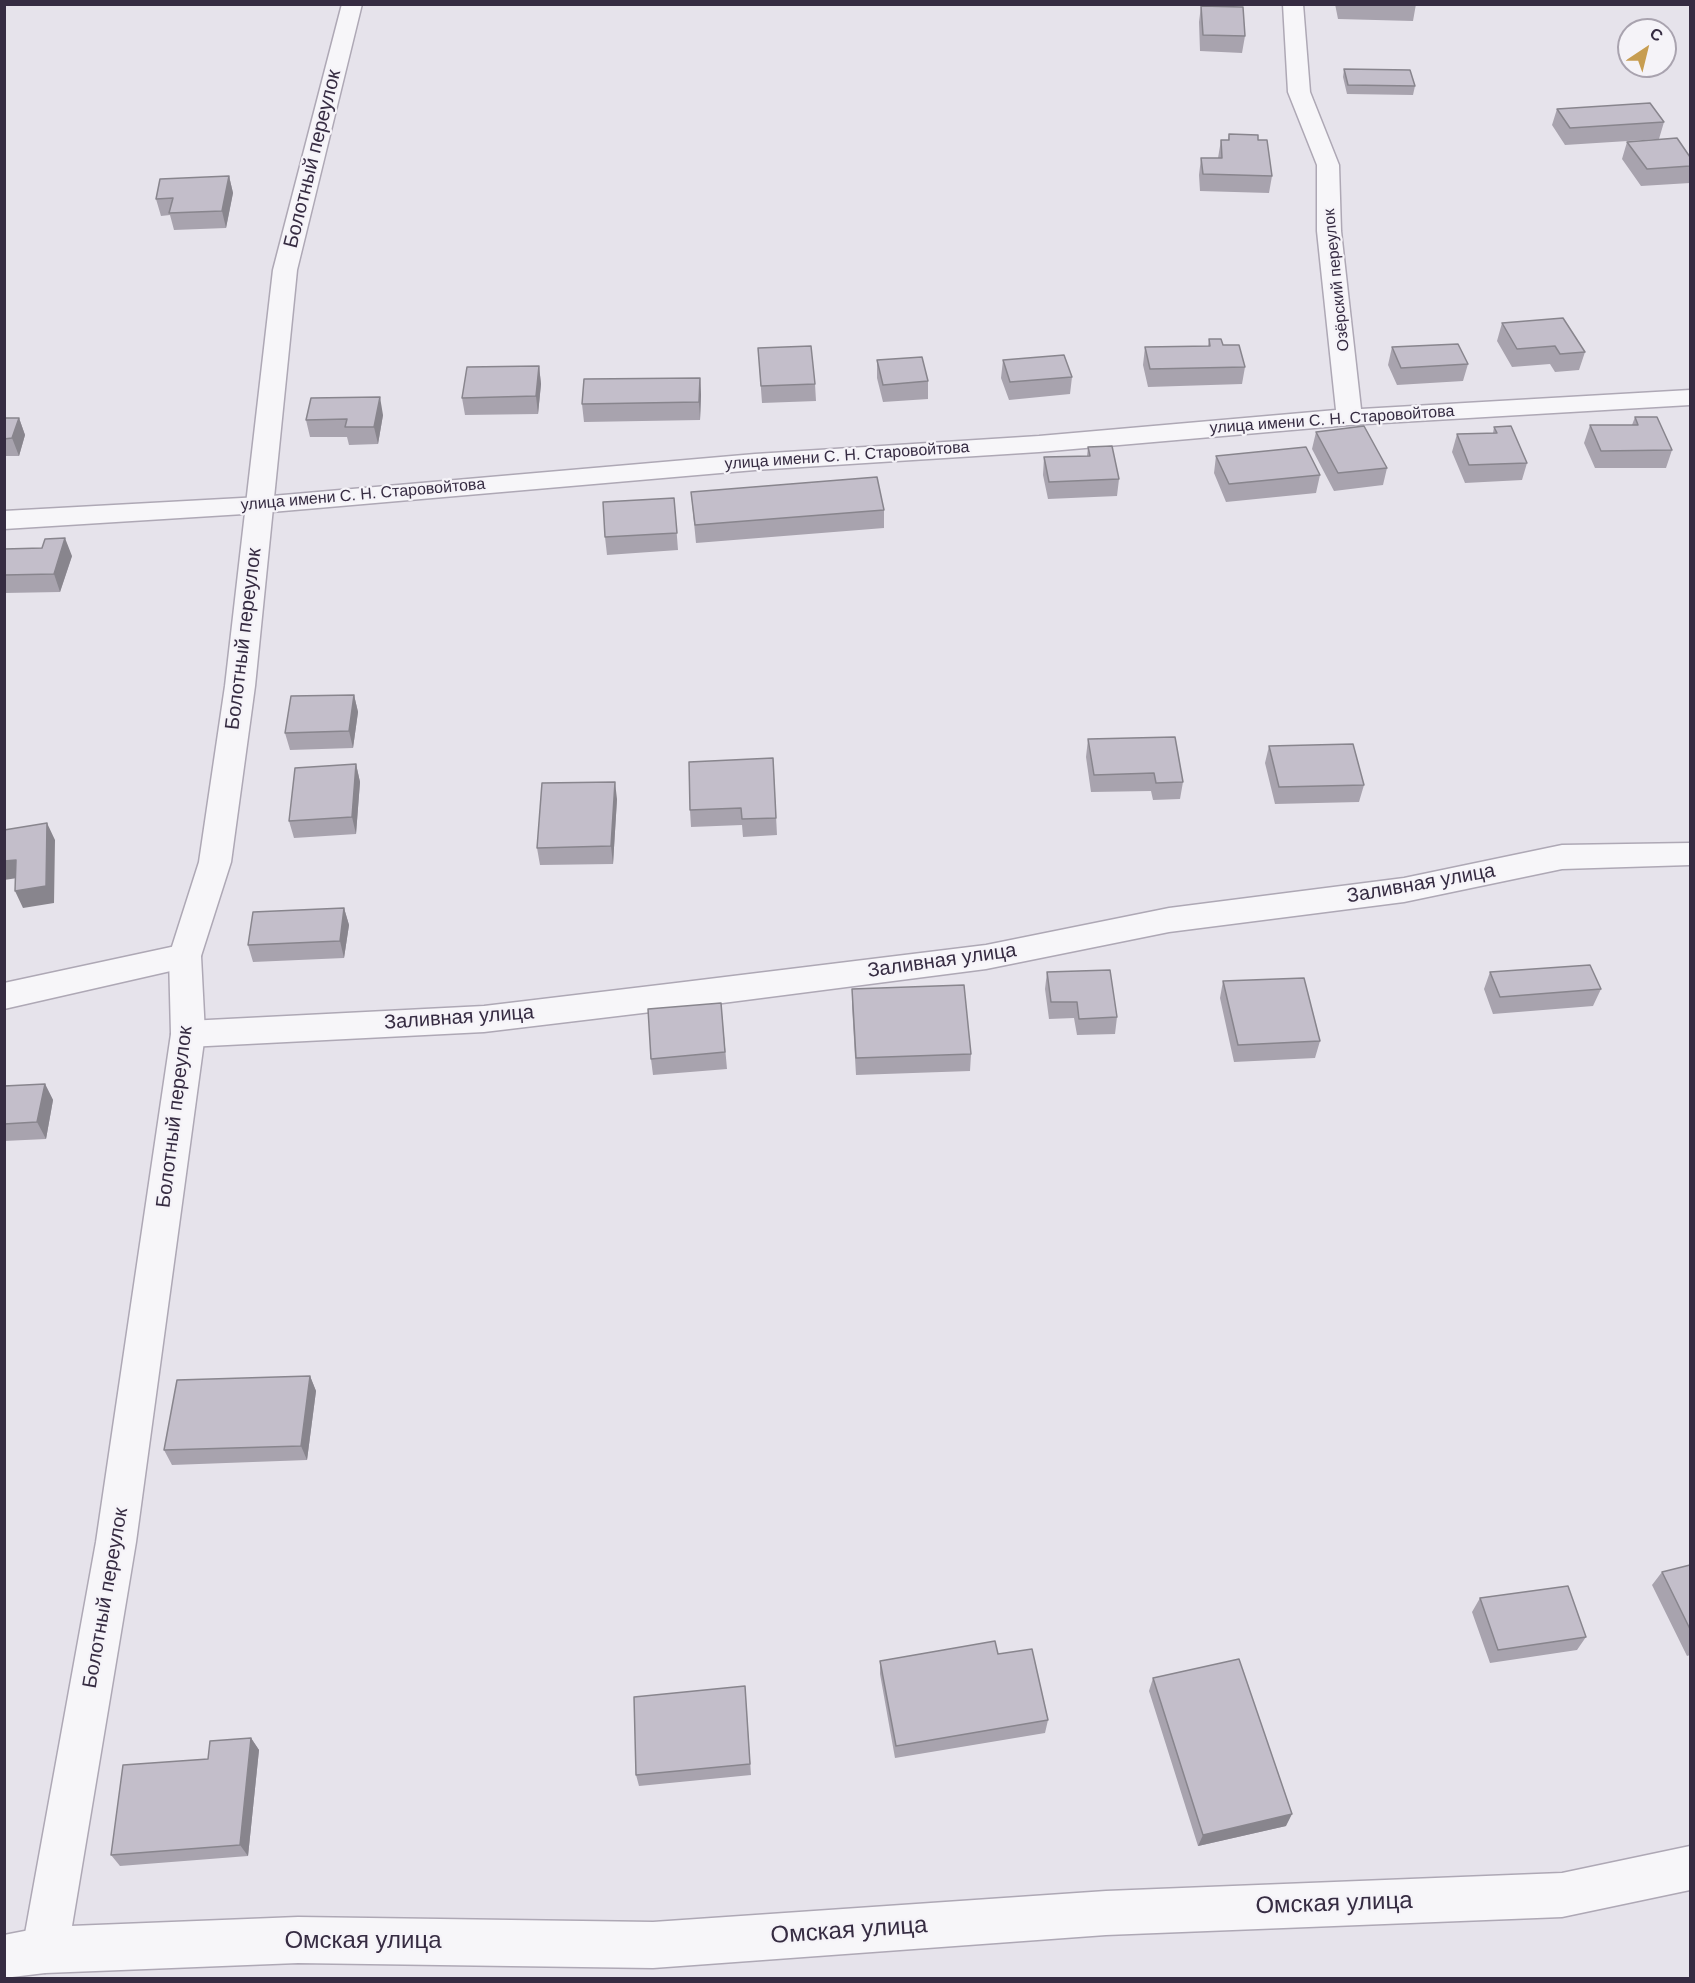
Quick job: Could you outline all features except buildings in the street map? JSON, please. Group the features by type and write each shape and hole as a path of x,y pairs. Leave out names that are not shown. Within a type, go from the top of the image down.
{"street":[{"name":"Болотный переулок","path":"25,1954 116,1542 188,1034 184,956 215,862 240,686 285,270 352,4"},
{"name":"Озёрский переулок","path":"1293,4 1299,92 1328,165 1329,231 1349,417"},
{"name":"улица имени С. Н. Старовойтова","path":"4,520 260,505 743,463 1039,444 1349,417 1690,398"},
{"name":"Заливная улица","path":"188,1034 484,1019 986,957 1169,920 1404,890 1562,857 1690,855"},
{"path":"4,996 184,956"},
{"name":"Омская улица","path":"25,1954 298,1940 653,1945 1106,1913 1562,1895 1690,1868"}]}
